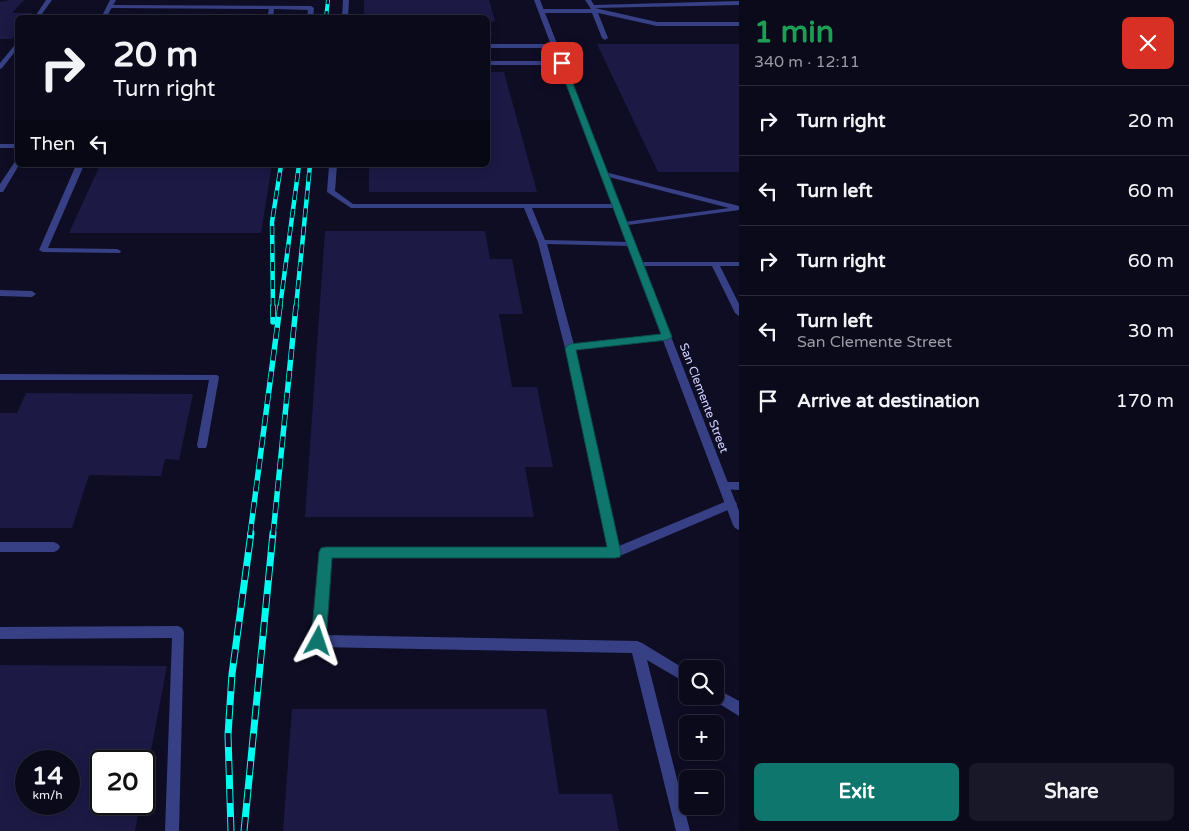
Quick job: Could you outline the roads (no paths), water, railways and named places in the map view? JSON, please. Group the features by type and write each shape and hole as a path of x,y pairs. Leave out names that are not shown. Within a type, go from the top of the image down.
{"street":[{"path":"38,15 49,0"},
{"path":"105,15 113,0"},
{"path":"345,15 346,0"},
{"name":"San Clemente Street","path":"537,0 739,525"},
{"path":"588,0 605,38"},
{"path":"542,11 739,3"},
{"path":"109,7 161,10 272,7 311,8 310,15"},
{"path":"271,15 272,7"},
{"path":"593,9 657,24 739,24"},
{"path":"490,46 555,46"},
{"path":"0,67 15,47"},
{"path":"490,63 562,63"},
{"path":"0,146 15,146"},
{"path":"0,190 15,166"},
{"path":"79,167 44,250 117,251"},
{"path":"333,167 331,192 351,206 617,206"},
{"path":"604,173 739,208"},
{"path":"527,206 542,242 570,348 615,553"},
{"path":"624,224 739,208"},
{"path":"542,242 631,244"},
{"path":"639,264 739,264"},
{"path":"715,264 739,313"},
{"path":"0,293 32,294"},
{"path":"570,348 667,337"},
{"path":"0,377 214,377 202,445"},
{"path":"724,486 739,486"},
{"path":"679,673 637,648 318,641 326,552 615,553 731,504"},
{"path":"0,547 54,547"},
{"path":"0,633 178,632 172,831"},
{"path":"637,648 683,831"},
{"path":"724,700 739,709"}],"railway":[{"path":"326,15 328,0"},
{"path":"273,307 272,222 281,167"},
{"path":"280,307 299,167"},
{"path":"296,307 310,167"},
{"path":"250,535 280,306"},
{"path":"273,535 296,306"},
{"path":"273,307 273,322"},
{"path":"231,831 228,735 232,674 251,533"},
{"path":"244,831 273,533"}]}
